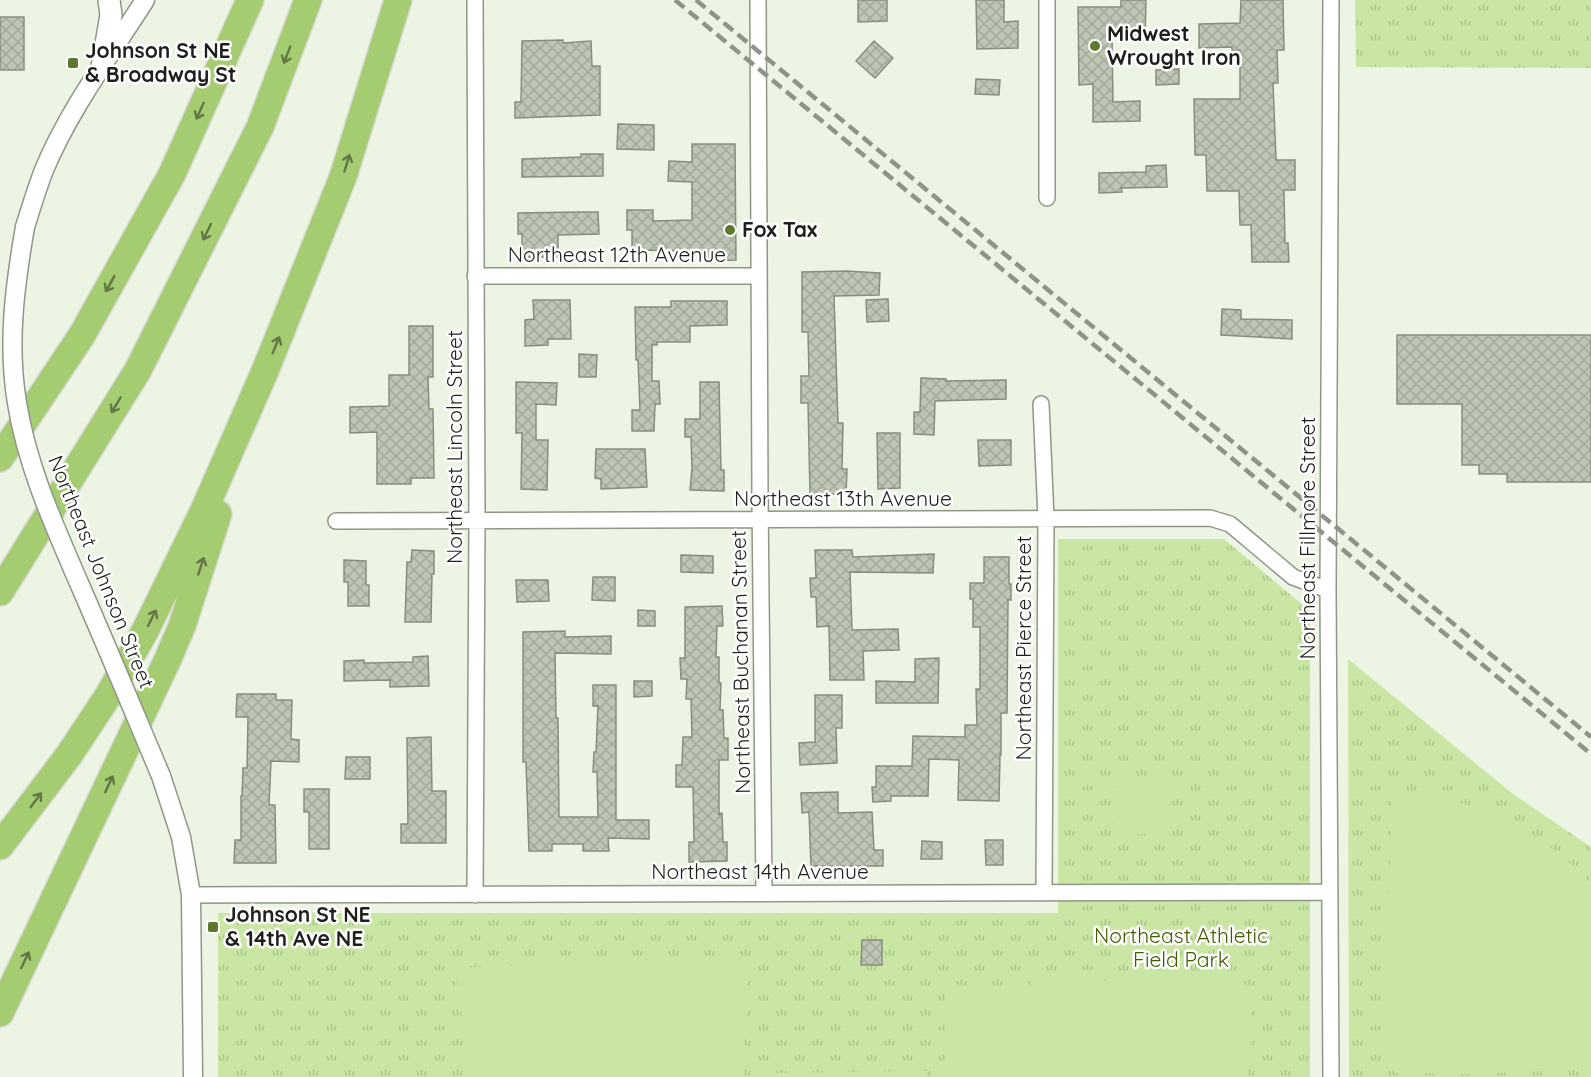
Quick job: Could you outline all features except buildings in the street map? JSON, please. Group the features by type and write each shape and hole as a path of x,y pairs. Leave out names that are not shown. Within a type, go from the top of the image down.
{"highway":[{"path":"0,458 7,443 82,335 172,174 250,0"},
{"path":"0,592 138,370 260,127 308,0"},
{"path":"0,846 69,755 108,696 145,631 205,508 265,371 343,177 398,0"},
{"path":"0,1013 167,661 185,615 265,371"}],"main road":[{"path":"102,67 111,15 110,0"}],"street":[{"name":"Northeast Johnson Street","path":"145,0 57,142 44,170 25,227 15,285 12,344 17,403 31,462 51,517 161,776 181,837 191,895 193,1077"},
{"name":"Northeast Lincoln Street","path":"475,0 477,521 475,895"},
{"name":"Northeast Buchanan Street","path":"758,0 758,276 764,892"},
{"path":"1047,0 1047,198"},
{"name":"Northeast Fillmore Street","path":"1331,0 1328,590 1331,1077"},
{"name":"Northeast 12th Avenue","path":"475,276 758,276"},
{"name":"Northeast Pierce Street","path":"1041,405 1046,518 1044,892"},
{"name":"Northeast 13th Avenue","path":"336,521 1210,519 1230,524 1293,577 1328,590"},
{"name":"Northeast 14th Avenue","path":"191,895 1330,892"}],"green space":[{"path":"1355,0 1591,0 1591,68 1356,67"},
{"name":"Northeast Athletic Field Park","path":"1058,539 1224,539 1310,611 1310,1077 218,1077 218,913 1058,913"},
{"path":"1348,659 1513,794 1591,847 1591,1077 1349,1077"},
{"path":"1119,783 1165,783 1165,834 1119,834"},
{"path":"1392,793 1447,800 1501,818 1550,847 1591,884 1591,1069 1475,1074 1396,1073 1384,1061"},
{"path":"738,956 749,966 743,1077 471,1077 455,968"},
{"path":"1098,969 1099,981 1232,972 1250,989 1252,1026 1247,1077 946,1077 946,992 1032,987 1031,974"},
{"path":"926,1071 926,1077 770,1077 770,1073"}],"railway":[{"path":"675,0 1591,754"},
{"path":"696,0 1591,737"}],"place":[{"name":"Midwest Wrought Iron","path":"1095,46"},
{"name":"Johnson St NE & Broadway St","path":"73,63"},
{"name":"Fox Tax","path":"730,230"},
{"name":"Johnson St NE & 14th Ave NE","path":"213,927"}]}
